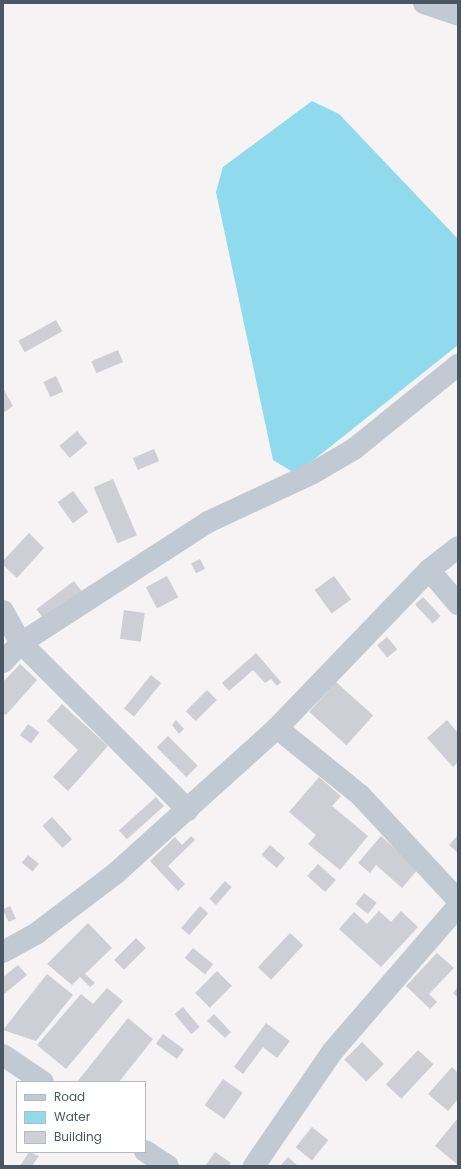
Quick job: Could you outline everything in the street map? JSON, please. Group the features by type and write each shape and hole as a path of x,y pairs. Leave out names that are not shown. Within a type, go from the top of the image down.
{"street":[{"path":"424,3 458,15"},
{"path":"3,662 21,643 208,522 313,473 354,449 458,365"},
{"path":"3,952 37,933 116,872 188,810 276,728 429,570 458,548"},
{"path":"429,570 458,604"},
{"path":"3,611 21,643 188,810"},
{"path":"276,728 360,795 458,900"},
{"path":"254,1166 332,1052 458,906"},
{"path":"3,1055 42,1081"},
{"path":"146,1151 168,1166"}],"water":[{"path":"312,101 339,114 458,239 458,345 296,474 273,460 216,192 223,167"}],"building":[{"path":"56,320 62,331 25,352 18,341"},
{"path":"118,350 123,362 96,373 91,361"},
{"path":"56,376 63,391 50,397 43,382"},
{"path":"3,388 13,406 3,413"},
{"path":"77,431 87,443 70,458 59,446"},
{"path":"154,449 159,461 138,470 133,458"},
{"path":"113,479 137,535 118,543 94,487"},
{"path":"73,491 88,512 73,523 58,502"},
{"path":"29,533 44,548 17,578 3,565 3,561"},
{"path":"200,559 205,569 196,573 191,564"},
{"path":"167,576 178,597 157,608 146,587"},
{"path":"334,576 351,599 332,614 315,590"},
{"path":"74,581 83,593 45,621 36,609"},
{"path":"423,597 441,616 433,624 415,605"},
{"path":"124,610 145,613 141,642 120,639"},
{"path":"387,637 397,649 387,658 377,645"},
{"path":"256,653 281,682 277,686 271,679 265,683 253,670 229,691 222,683"},
{"path":"20,664 37,680 6,715 3,713 3,682"},
{"path":"151,675 161,683 134,717 124,708"},
{"path":"336,682 373,715 346,745 309,712"},
{"path":"207,690 217,700 196,721 186,711"},
{"path":"62,704 108,746 68,791 53,777 78,750 47,721"},
{"path":"176,720 184,729 179,734 172,725"},
{"path":"447,720 458,733 458,762 453,767 427,738"},
{"path":"28,724 39,732 31,744 20,735"},
{"path":"168,736 198,766 186,777 157,747"},
{"path":"319,777 341,796 332,806 368,836 340,870 308,844 316,835 289,812"},
{"path":"156,797 164,806 127,839 119,830"},
{"path":"52,817 72,839 62,848 42,826"},
{"path":"458,835 458,853 449,845"},
{"path":"191,836 195,840 168,866 185,884 178,891 150,861 175,837 182,845"},
{"path":"381,836 418,869 402,888 376,865 370,873 358,863"},
{"path":"270,845 285,858 277,868 261,855"},
{"path":"28,855 39,864 33,872 22,863"},
{"path":"318,864 336,880 325,892 307,876"},
{"path":"225,881 232,887 216,905 209,899"},
{"path":"364,893 377,903 368,914 355,904"},
{"path":"10,906 16,919 9,922 3,909"},
{"path":"200,906 208,913 189,935 181,928"},
{"path":"379,911 391,922 401,911 418,927 381,967 339,929 354,912 367,924"},
{"path":"88,923 112,948 85,974 95,983 90,987 80,977 72,985 47,964"},
{"path":"290,933 303,945 271,980 258,967"},
{"path":"136,938 146,948 124,970 114,960"},
{"path":"193,948 213,964 205,974 185,958"},
{"path":"437,953 454,968 429,994 437,1002 430,1009 406,986"},
{"path":"18,965 27,975 3,995 3,977"},
{"path":"217,971 232,986 210,1008 195,993"},
{"path":"47,974 73,995 36,1041 3,1030"},
{"path":"458,987 458,998 453,993"},
{"path":"107,988 123,1001 66,1069 37,1045 81,994 93,1004"},
{"path":"183,1007 200,1027 191,1034 175,1014"},
{"path":"214,1014 231,1032 225,1038 207,1021"},
{"path":"128,1018 153,1039 120,1081 78,1081"},
{"path":"266,1023 290,1041 277,1058 263,1047 243,1074 234,1067"},
{"path":"163,1034 184,1049 177,1059 156,1044"},
{"path":"362,1042 384,1064 366,1082 344,1060"},
{"path":"418,1050 433,1064 401,1099 386,1084"},
{"path":"452,1067 458,1073 458,1099 448,1111 428,1094"},
{"path":"223,1079 243,1093 224,1119 205,1105"},
{"path":"458,1118 458,1165 435,1146"},
{"path":"312,1127 328,1140 312,1160 296,1147"},
{"path":"215,1152 231,1163 228,1166 205,1166"},
{"path":"28,1153 39,1156 32,1166 20,1166"},
{"path":"288,1157 298,1166 280,1166"}]}
